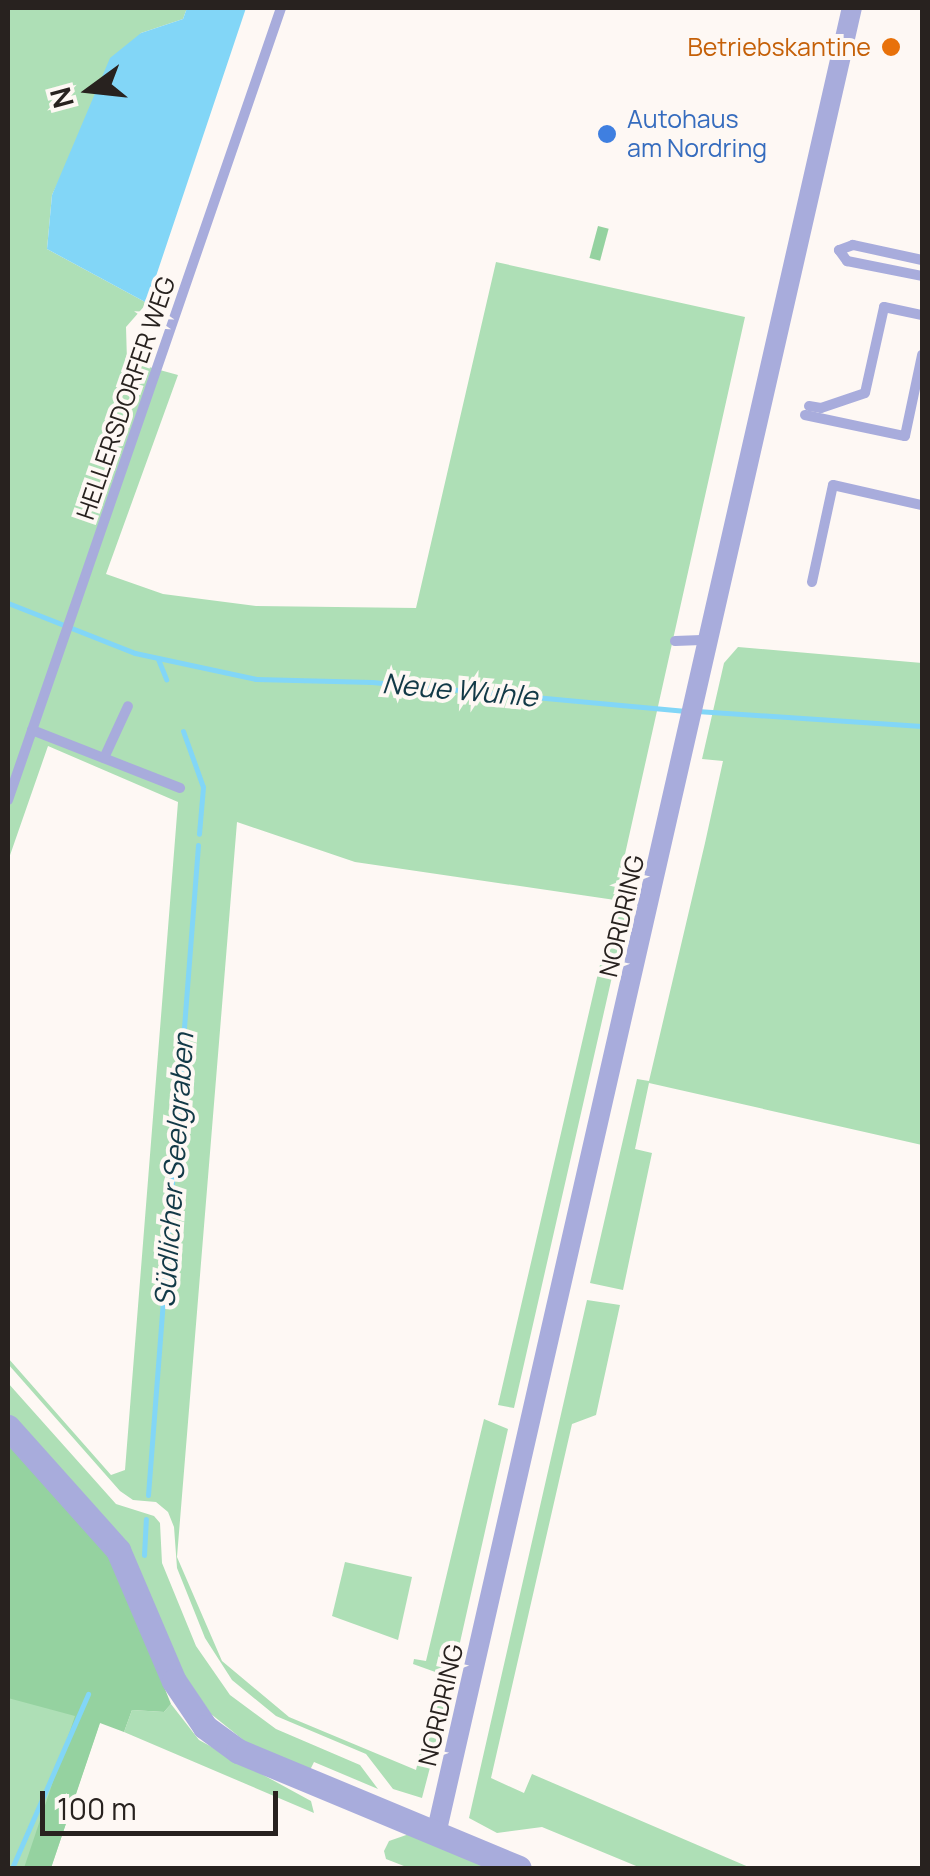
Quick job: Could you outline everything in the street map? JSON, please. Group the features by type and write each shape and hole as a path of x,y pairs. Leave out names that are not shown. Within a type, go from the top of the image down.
{"street":[{"name":"NORDRING","path":"436,1834 852,8"},
{"path":"8,1427 118,1550 174,1681 205,1727 238,1751 518,1868"}],"lane":[{"name":"HELLERSDORFER WEG","path":"8,800 281,8"},
{"path":"922,260 852,245 839,250 847,260 922,276"},
{"path":"922,316 884,307 865,393 807,410 905,436 922,355"},
{"path":"812,582 833,485 922,504"},
{"path":"675,640 707,649"},
{"path":"104,758 128,706"},
{"path":"32,730 180,788"}],"green space":[{"path":"8,8 187,8 183,19 141,33 81,134 52,195 47,249 147,303 126,327 127,361 178,375 106,574 163,594 256,606 416,608 496,262 745,317 615,899 629,902 514,1408 498,1405 615,900 355,862 237,822 177,1557 222,1661 289,1717 416,1770 434,1692 449,1695 422,1798 393,1789 366,1754 276,1716 232,1680 205,1638 177,1568 174,1527 168,1512 156,1502 133,1500 120,1491 8,1364 8,1358 111,1475 125,1470 178,802 48,746 8,861"},
{"path":"598,226 609,229 600,261 589,258"},
{"path":"738,647 922,663 922,1145 649,1083 635,1149 652,1153 623,1290 590,1283 637,1079 649,1081 705,843 723,761 702,759 724,663"},
{"path":"587,1300 620,1305 596,1415 572,1424 491,1778 524,1793 532,1774 751,1868 641,1868 542,1827 497,1833 469,1818"},
{"path":"8,1383 116,1504 154,1516 160,1523 162,1563 196,1646 230,1695 276,1729 360,1765 378,1789 314,1762 309,1772 247,1743 211,1714 8,1416"},
{"path":"484,1419 508,1429 452,1678 413,1664 414,1659 426,1661"},
{"path":"8,1441 100,1722 51,1868 8,1868"},
{"path":"8,1441 91,1532 115,1565 171,1704 164,1712 132,1710 124,1732 100,1723 51,1868 24,1868 75,1716 8,1698"},
{"path":"345,1562 412,1577 398,1640 332,1616"},
{"path":"171,1704 199,1740 311,1801 314,1813 124,1732 132,1710 164,1712"},
{"path":"412,1833 497,1868 409,1868 386,1859 384,1851 389,1841"}],"water":[{"path":"187,8 246,8 147,303 47,249 52,195 110,58 141,33 183,19"}],"waterway":[{"name":"Neue Wuhle","path":"8,603 135,653 256,679 372,682 686,711"},
{"path":"158,659 166,679"},
{"name":"Neue Wuhle","path":"697,711 922,726"},
{"name":"Südlicher Seelgraben","path":"183,731 203,787 199,834"},
{"name":"Südlicher Seelgraben","path":"148,1495 198,845"},
{"name":"Südlicher Seelgraben","path":"144,1555 146,1519"},
{"name":"Südlicher Seelgraben","path":"12,1868 88,1694"}],"place":[{"name":"Betriebskantine","path":"891,47"},
{"name":"Autohaus am Nordring","path":"607,134"}]}
